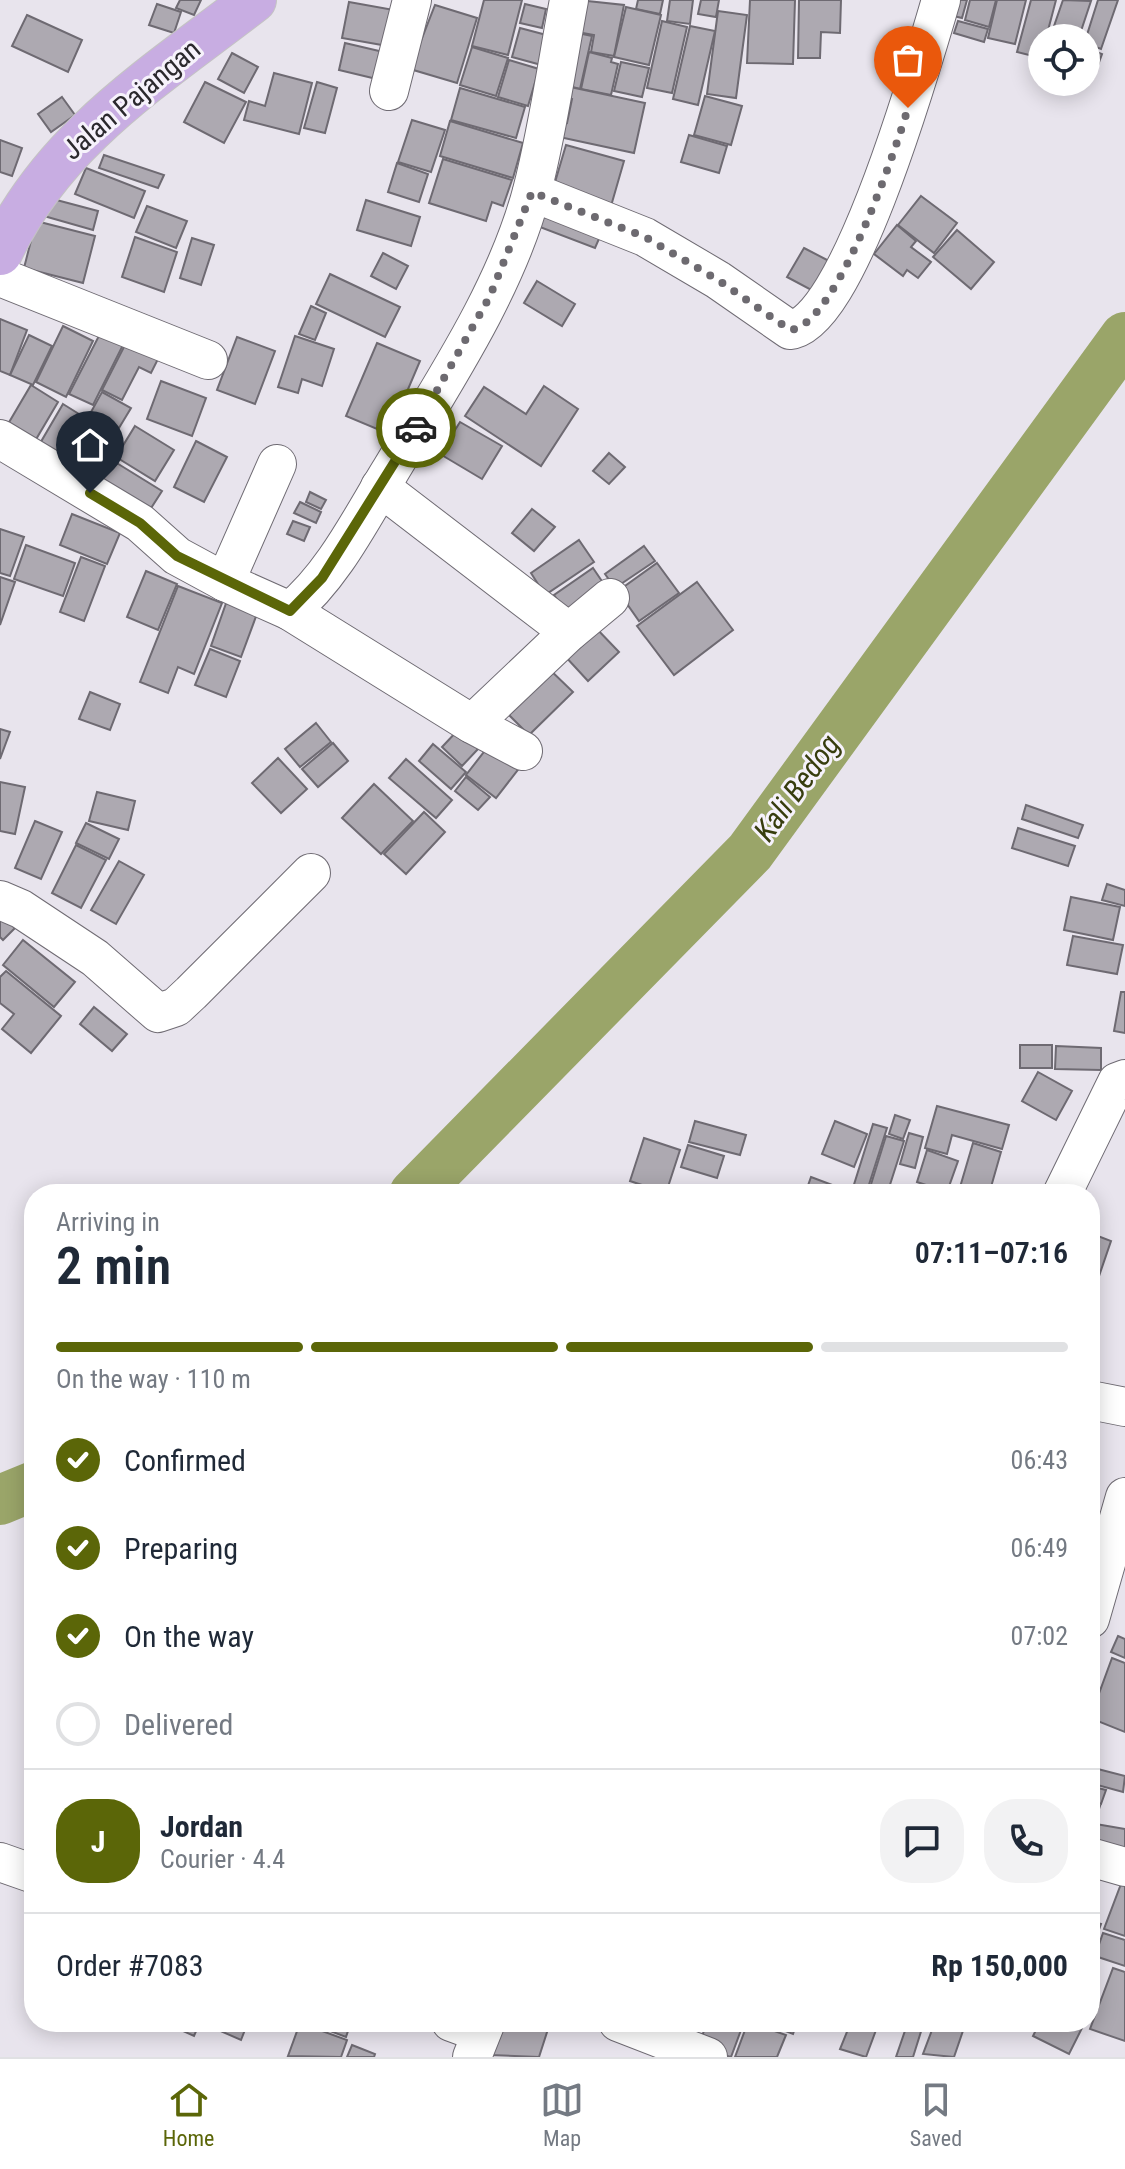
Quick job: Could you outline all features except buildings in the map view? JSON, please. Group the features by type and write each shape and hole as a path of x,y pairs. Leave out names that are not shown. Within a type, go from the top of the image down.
{"main road":[{"name":"Jalan Pajangan","path":"0,253 28,199 77,140 254,0"}],"street":[{"path":"389,91 412,0"},
{"path":"290,611 322,578 380,487 463,348 490,296 532,192 569,0"},
{"path":"532,192 645,237 718,280 790,330 801,329 821,309 869,219 900,135 941,0"},
{"path":"0,277 208,360"},
{"path":"0,439 140,523 177,556 290,611 472,724 523,751"},
{"path":"225,582 277,464"},
{"path":"380,487 569,632"},
{"path":"472,724 569,632 610,598"},
{"path":"0,900 21,909 95,958 158,1013 176,1007 311,873"},
{"path":"1067,1184 1117,1082 1125,1079"},
{"path":"1100,1402 1125,1407"},
{"path":"1100,1584 1125,1497"},
{"path":"1100,1860 1125,1867"},
{"path":"0,1862 24,1870"},
{"path":"644,2032 708,2057"}],"waterway":[{"name":"Kali Bedog","path":"424,1184 750,852 1125,337"},
{"name":"Kali Bedog","path":"0,1500 24,1490"}],"way so far":[{"path":"416,428 490,296 532,192 645,237 718,280 790,330 801,329 821,309 869,219 908,108"}],"route":[{"path":"90,493 140,523 177,556 290,611 306,598 322,578 416,428"}]}
